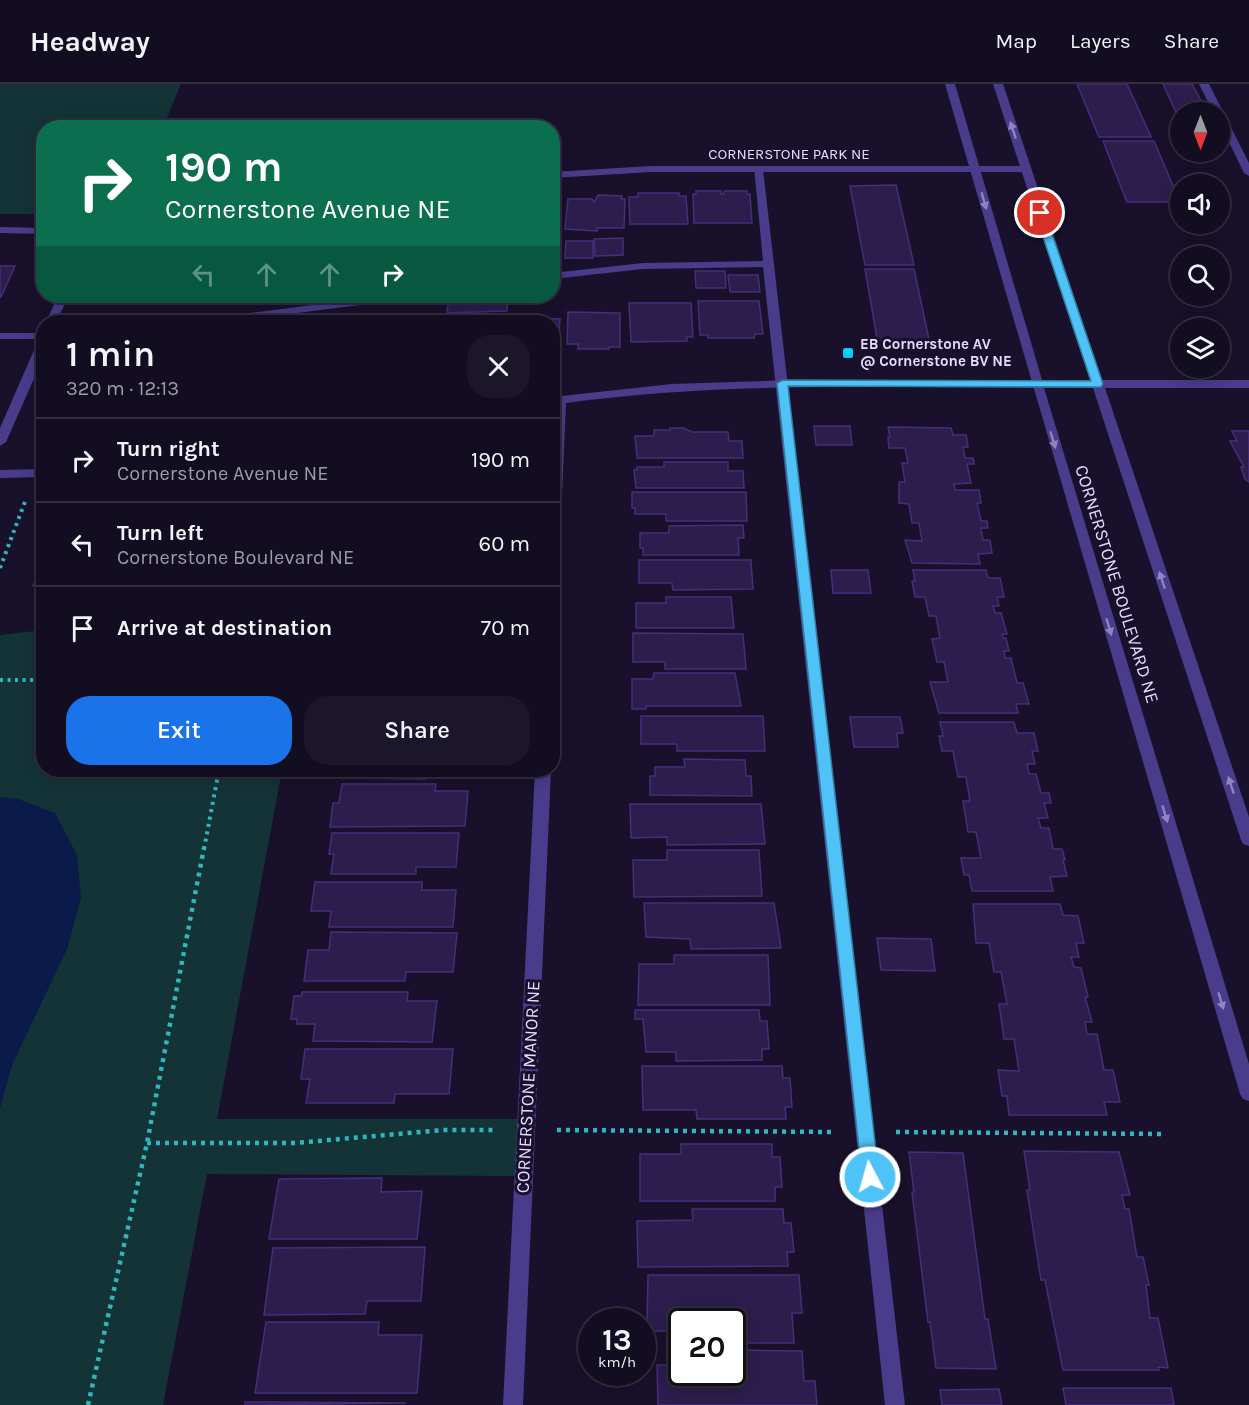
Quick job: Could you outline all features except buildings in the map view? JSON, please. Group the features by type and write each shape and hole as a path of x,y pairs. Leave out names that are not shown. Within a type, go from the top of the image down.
{"street":[{"name":"CORNERSTONE BOULEVARD NE","path":"950,84 1249,1094"},
{"path":"998,84 1249,840"},
{"path":"1204,84 1213,102"},
{"path":"1230,136 1249,173"},
{"name":"CORNERSTONE PARK NE","path":"560,175 651,169 1026,169"},
{"path":"758,169 895,1405"},
{"path":"0,230 36,231"},
{"path":"560,275 642,266 769,264"},
{"path":"258,315 351,303"},
{"path":"0,336 36,336"},
{"path":"0,442 36,359"},
{"path":"560,400 628,391 783,383 1249,384"},
{"path":"0,474 36,473"},
{"name":"CORNERSTONE MANOR NE","path":"513,1405 543,777"}],"path":[{"path":"0,568 36,482"},
{"path":"0,680 36,680"},
{"path":"88,1405 147,1143 218,777"},
{"path":"147,1143 296,1143 443,1131 526,1130 1165,1134"}],"green space":[{"path":"0,84 181,84 166,120 36,120 36,214 0,214"},
{"path":"36,631 36,777 281,777 217,1119 526,1119 524,1176 207,1174 163,1405 0,1405 0,635"}],"water":[{"path":"0,797 18,799 55,813 77,855 81,898 67,949 12,1065 0,1108"}],"place":[{"name":"EB Cornerstone AV @ Cornerstone BV NE","path":"848,353"}],"route":[{"path":"870,1177 783,383 1097,384 1040,213"}]}
